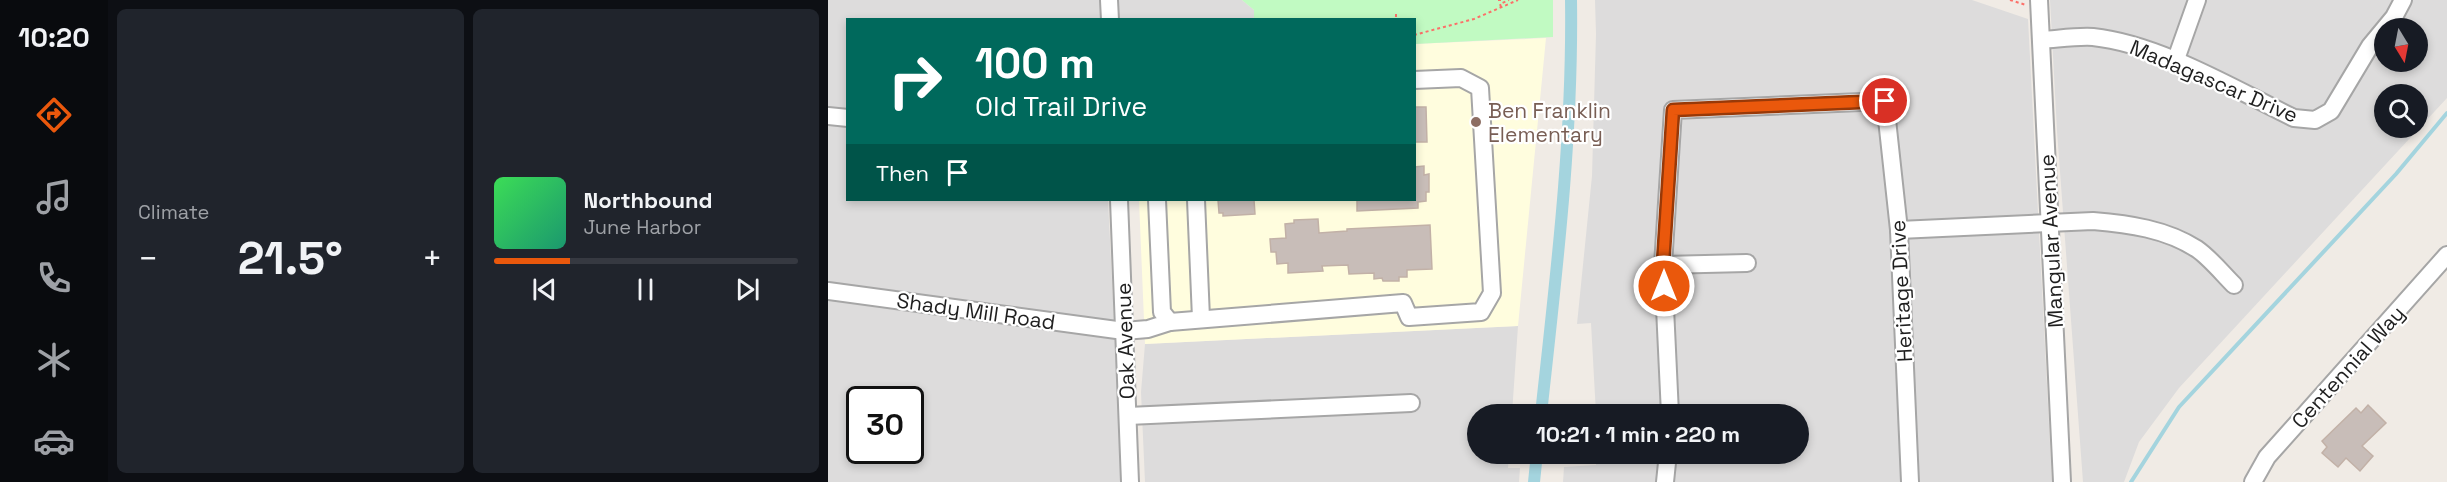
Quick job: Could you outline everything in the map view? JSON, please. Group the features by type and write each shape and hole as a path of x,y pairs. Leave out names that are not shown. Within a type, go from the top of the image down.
{"street":[{"path":"1109,0 1110,18"},
{"path":"2175,62 2197,0"},
{"name":"Madagascar Drive","path":"2042,40 2091,37 2133,44 2294,118 2315,120 2331,111 2370,46 2394,17 2403,0"},
{"name":"Mangular Avenue","path":"2034,3 2042,40 2062,482"},
{"name":"Shady Mill Road","path":"828,291 1124,331 1148,329 1170,322 1201,318 1403,303 1409,317 1481,312 1492,293 1480,88 1461,78 1416,80"},
{"name":"Heritage Drive","path":"1663,264 1673,110 1885,101 1899,230 1910,482"},
{"path":"828,116 846,118"},
{"name":"Oak Avenue","path":"1119,201 1130,482"},
{"path":"1157,201 1162,312 1170,322"},
{"path":"1196,201 1201,318"},
{"path":"1899,230 2093,220 2117,223 2176,237 2199,250 2234,285"},
{"name":"Centennial Way","path":"2253,482 2267,458 2447,255"},
{"path":"1670,404 1663,264 1747,263"},
{"path":"1128,416 1411,403"},
{"path":"1665,482 1667,464"}],"path":[{"path":"1501,8 1500,4 1509,0"},
{"path":"1416,34 1474,19 1518,0"},
{"path":"2010,0 2034,3"}],"shaded area":[{"path":"828,0 1242,0 1254,10 1254,18 846,18 846,201 1108,201 1122,482 828,482"},
{"path":"1595,0 1972,0 2028,19 2052,482 1563,482 1564,467 1596,464 1809,464 1809,404 1595,404 1591,323 1577,324 1592,176"},
{"path":"2050,0 2447,0 2447,98 2428,119 2428,84 2374,84 2374,138 2410,138 2179,388 2139,442 2124,482 2083,482 2057,131"},
{"name":"Ben Franklin Elementary","path":"1546,38 1518,326 1145,344 1139,201 1416,201 1416,44"},
{"path":"1518,326 1513,404 1467,404 1467,464 1508,464 1508,468 1520,468 1519,482 1145,482 1141,392 1145,344"}],"green space":[{"path":"1242,0 1553,0 1553,37 1416,44 1416,18 1254,18 1254,10"}],"building":[{"path":"1416,107 1426,107 1427,142 1416,142"},
{"path":"1424,166 1424,175 1429,174 1429,192 1426,192 1426,201 1418,202 1418,208 1357,211 1357,201 1416,201 1416,167"},
{"path":"1218,201 1254,201 1255,214 1223,216 1223,213 1219,213"},
{"path":"1318,219 1319,233 1347,231 1347,229 1430,225 1432,269 1407,270 1407,277 1399,277 1399,281 1374,279 1374,273 1349,274 1348,265 1322,266 1323,271 1288,273 1288,263 1277,264 1276,252 1271,252 1270,239 1286,238 1285,224 1294,223 1294,220"},
{"path":"2368,405 2386,423 2362,446 2373,456 2360,471 2346,458 2338,467 2322,453 2327,447 2322,441 2356,408 2361,413"}],"waterway":[{"path":"1542,404 1558,259 1566,156 1571,0"},
{"path":"2131,482 2179,407 2396,174 2447,113"},
{"path":"1534,482 1536,464"}],"place":[{"name":"Ben Franklin Elementary","path":"1476,122"}],"route":[{"path":"1664,286 1663,264 1673,110 1885,101"}]}
